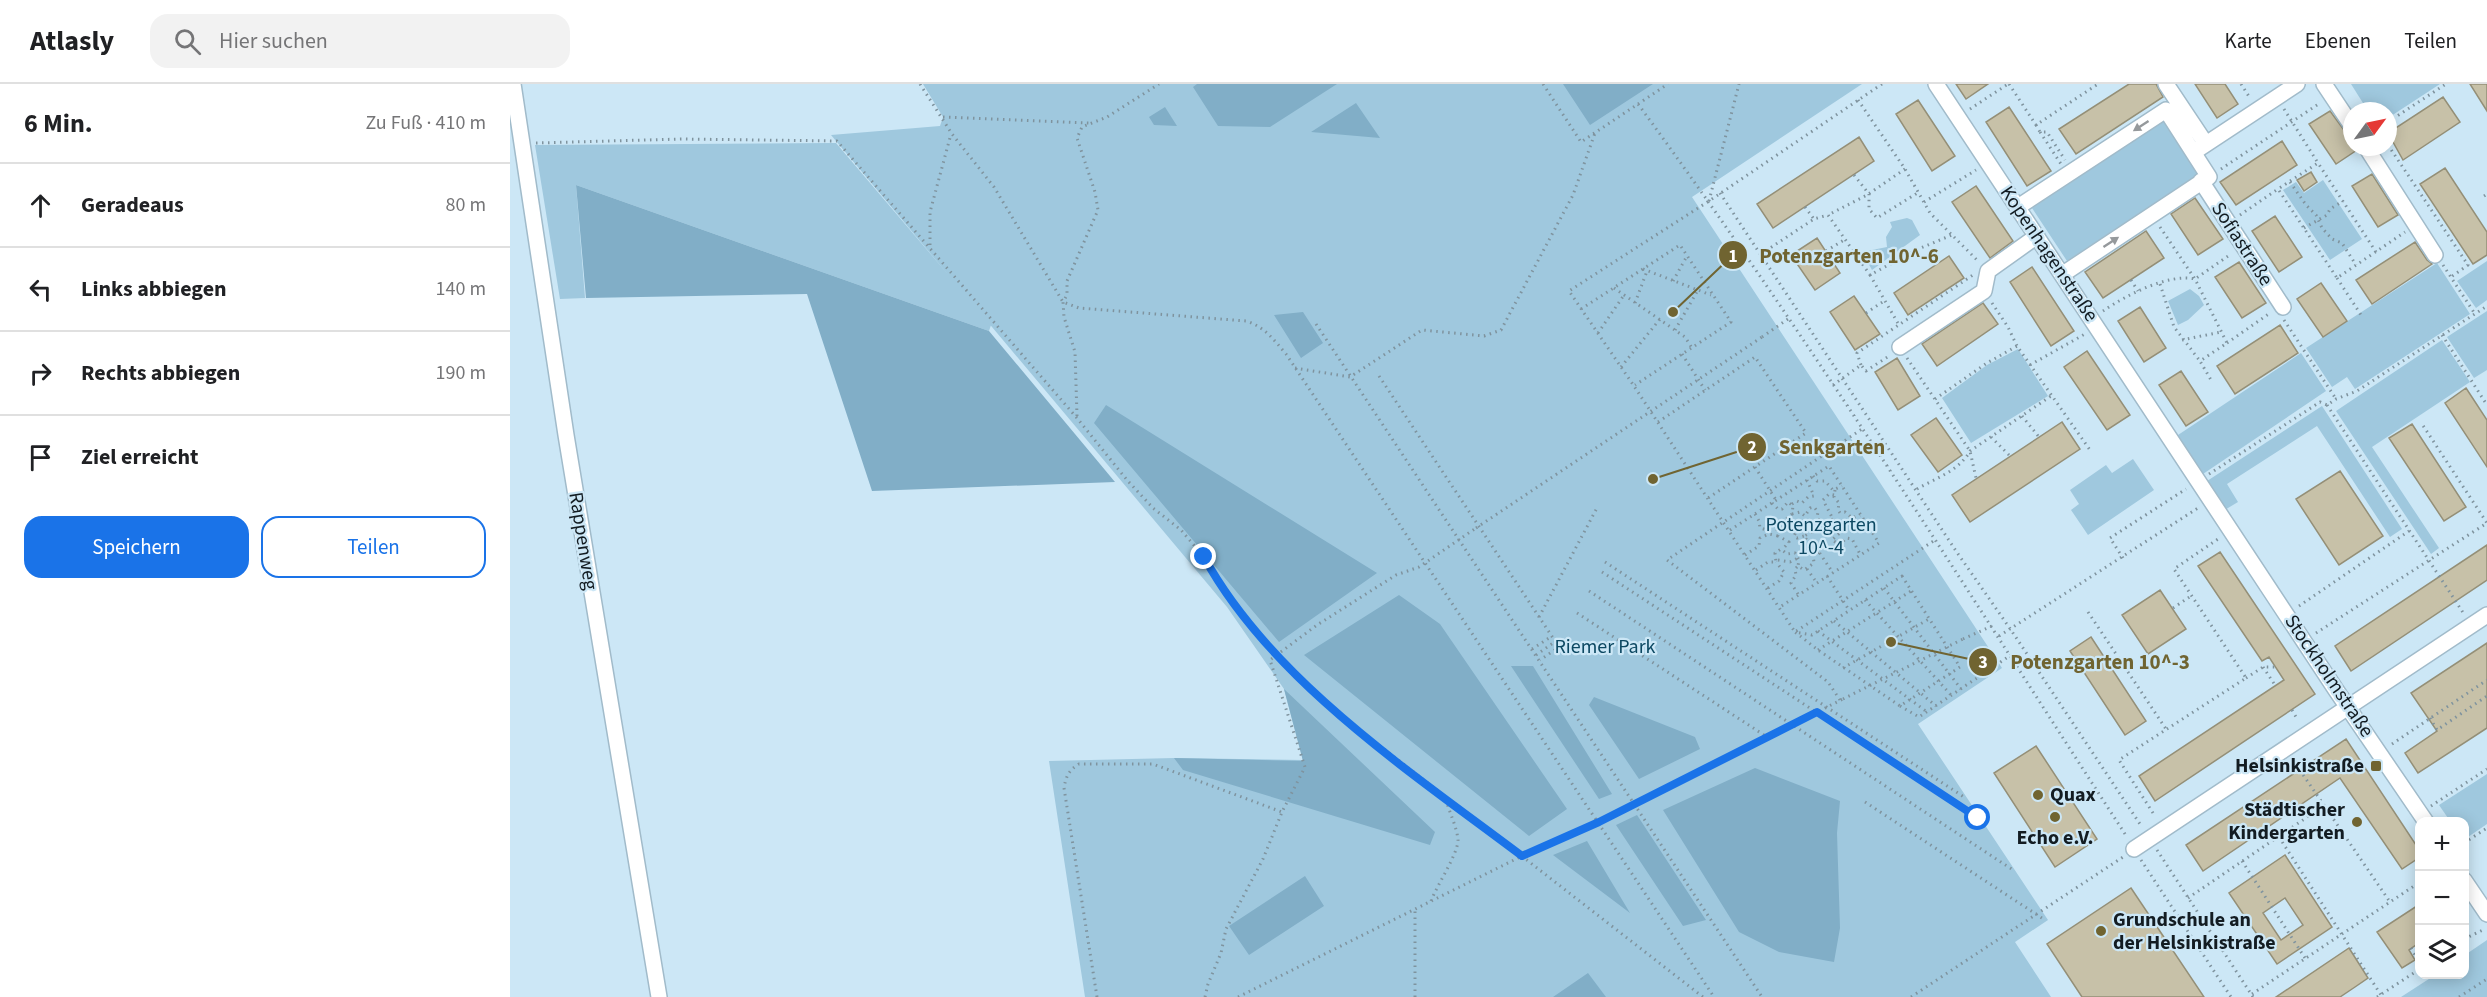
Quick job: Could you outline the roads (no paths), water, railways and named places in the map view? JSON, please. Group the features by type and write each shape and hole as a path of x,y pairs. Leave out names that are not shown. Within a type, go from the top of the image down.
{"street":[{"name":"Rappenweg","path":"513,84 568,447 659,997"},
{"name":"Kopenhagenstraße","path":"1936,84 2199,481"},
{"path":"2166,84 2200,148"},
{"path":"2200,148 2297,84"},
{"path":"2328,89 2343,112"},
{"path":"2018,207 2166,110 2200,148"},
{"name":"Sofiastraße","path":"2200,148 2205,179 2228,223 2282,306"},
{"path":"2372,156 2435,255"},
{"path":"2062,274 2205,179"},
{"path":"1905,343 1984,291 1986,269 2037,236"},
{"name":"Stockholmstraße","path":"2199,481 2423,817"},
{"path":"2134,849 2487,615"},
{"path":"2469,887 2487,914"}],"place":[{"name":"Potenzgarten 10^-6","path":"1673,312"},
{"name":"Senkgarten","path":"1653,479"},
{"name":"Potenzgarten 10^-3","path":"1891,642"},
{"name":"Helsinkistraße","path":"2376,766"},
{"name":"Quax","path":"2038,795"},
{"name":"Echo e.V.","path":"2055,817"},
{"name":"Städtischer Kindergarten","path":"2357,822"},
{"name":"Grundschule an der Helsinkistraße","path":"2101,931"}],"park label":[{"name":"Potenzgarten 10^-4","path":"1821,536"},
{"name":"Riemer Park","path":"1605,647"}]}
